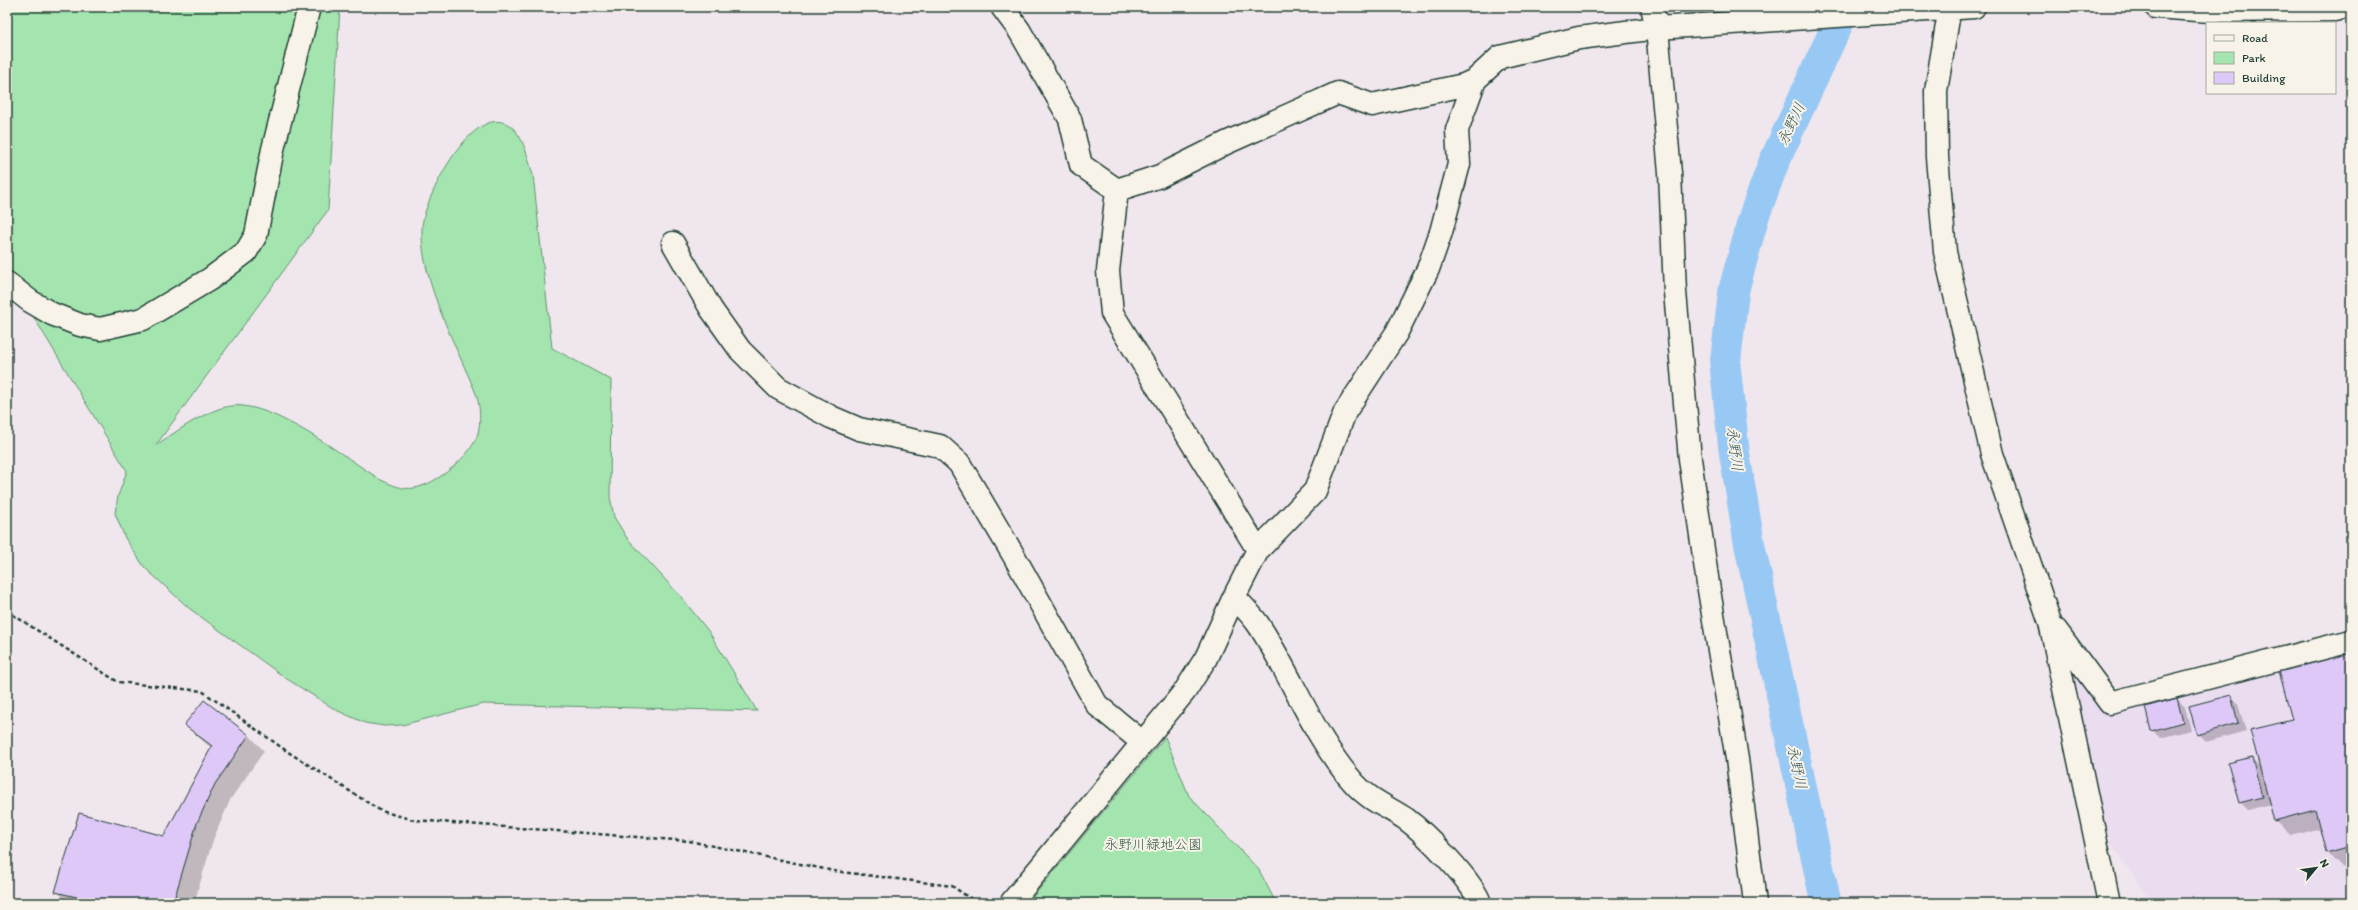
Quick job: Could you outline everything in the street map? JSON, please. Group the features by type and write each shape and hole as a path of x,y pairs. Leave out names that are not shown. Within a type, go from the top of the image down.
{"street":[{"path":"7,283 30,301 52,314 80,325 100,329 143,319 210,279 246,252 256,235 273,149 309,7"},
{"path":"1002,7 1019,30 1070,119 1081,165 1117,190"},
{"path":"1652,7 1658,28 1670,173 1675,292 1690,459 1708,584 1737,759 1755,903"},
{"path":"1117,190 1160,176 1226,143 1338,93 1372,105 1464,85 1475,80 1500,57 1579,38 1658,28 1950,7 1974,7"},
{"path":"1950,7 1936,91 1937,157 1945,252 1992,454 2050,622 2109,903"},
{"path":"2156,7 2210,11 2334,10 2346,7"},
{"path":"1011,903 1185,691 1206,658 1234,597 1258,550 1315,491 1345,412 1397,332 1428,269 1441,232 1459,164 1457,130 1475,80"},
{"path":"1117,190 1108,271 1112,313 1258,550"},
{"path":"673,244 711,309 740,350 778,388 831,417 859,429 940,446 959,463 1014,556 1097,705 1142,742"},
{"path":"1234,597 1257,623 1337,763 1355,784 1378,804 1405,819 1425,836 1461,874 1480,903"},
{"path":"2050,622 2110,703 2351,641"}],"path":[{"path":"7,611 118,682 202,691 288,752 381,811 414,820 689,841 834,871 952,886 978,903"}],"shaded area":[{"path":"2351,646 2351,903 2153,903 2095,821 2060,650 2110,710"}],"green space":[{"path":"7,7 340,7 328,210 156,445 202,416 231,406 247,407 266,412 308,432 381,480 398,487 414,488 423,486 443,475 452,468 475,442 480,419 477,396 441,314 433,292 423,248 422,228 424,215 439,179 451,159 464,142 477,129 491,122 505,123 511,127 516,132 524,146 533,175 552,348 611,380 610,497 614,517 627,538 682,598 709,632 757,711 483,704 402,725 384,726 365,723 336,710 287,679 190,609 145,568 125,538 115,513 118,496 127,471 7,273"},
{"name":"永野川緑地公園","path":"1165,737 1189,796 1259,870 1276,903 1028,903"}],"building":[{"path":"2351,648 2351,846 2326,853 2315,810 2274,821 2250,730 2292,720 2278,667"},
{"path":"2231,695 2238,723 2197,735 2189,706"},
{"path":"2177,698 2183,722 2151,731 2145,707"},
{"path":"204,700 249,735 215,784 197,823 173,903 103,903 55,892 79,813 164,836 212,746 184,725"},
{"path":"2252,757 2262,797 2239,803 2228,763"}],"waterway":[{"name":"永野川","path":"1826,903 1749,542 1734,450 1725,365 1734,289 1754,216 1774,162 1839,21 1842,7"}]}
